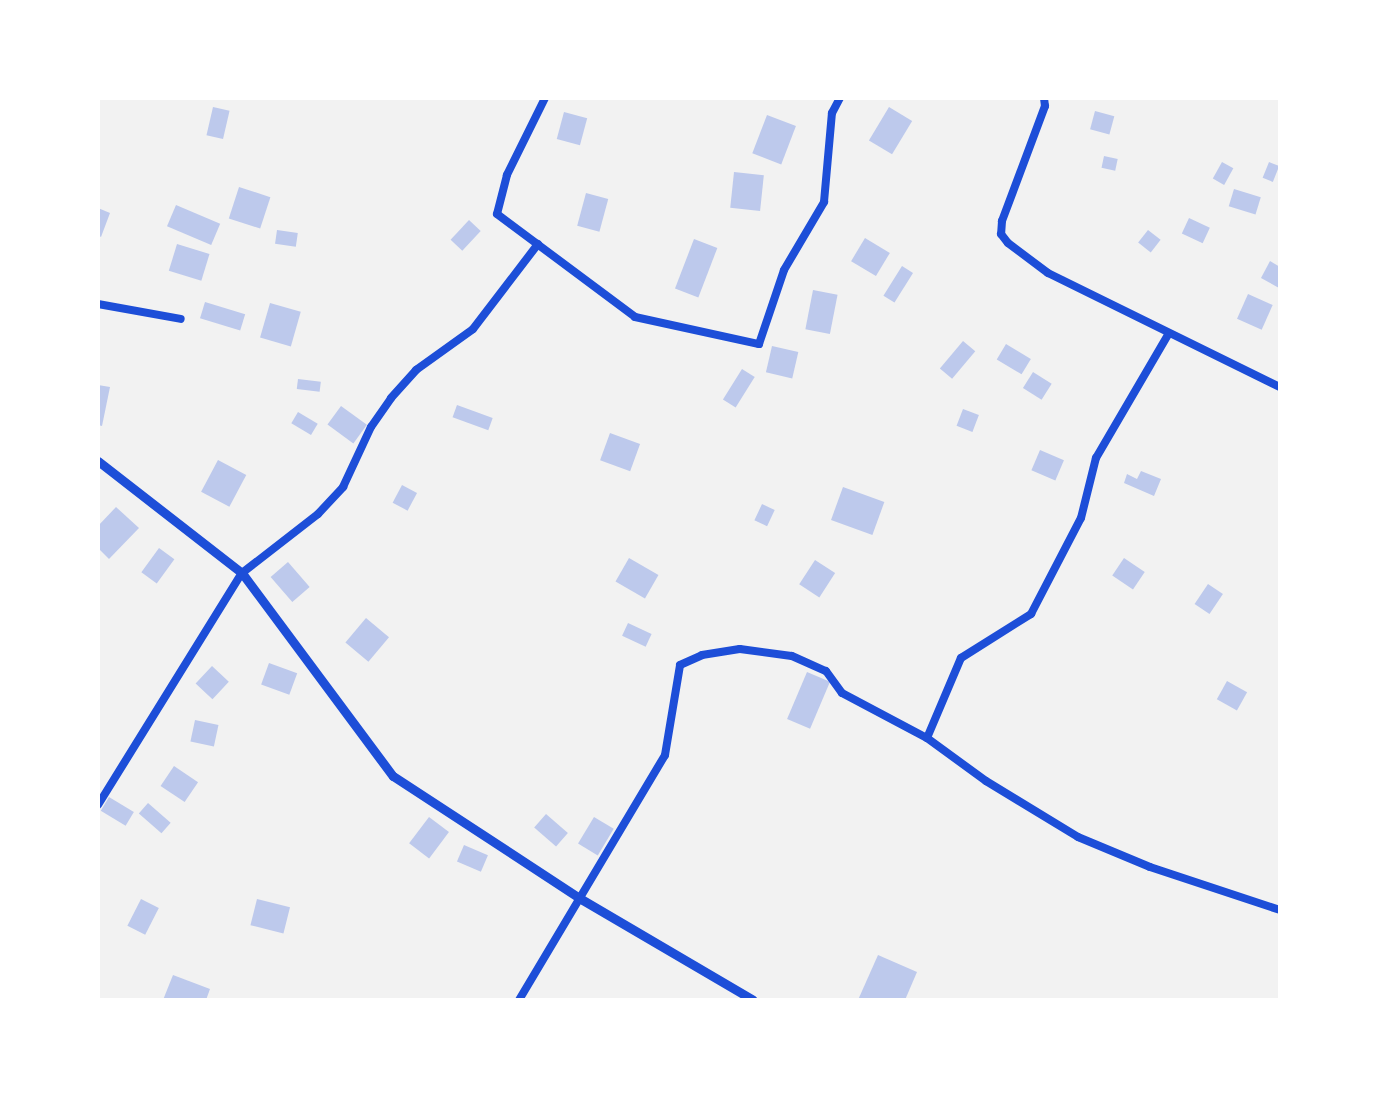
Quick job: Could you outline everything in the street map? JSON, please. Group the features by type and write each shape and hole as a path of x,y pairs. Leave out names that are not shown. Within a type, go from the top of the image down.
{"street":[{"path":"545,98 507,175 497,214 635,316 759,344 784,270 824,202 832,113 840,98"},
{"path":"1044,98 1046,106 1001,234 1048,273 1280,387"},
{"path":"98,805 242,573 318,514 343,487 371,427 391,398 416,370 473,329 538,244"},
{"path":"98,304 181,319"},
{"path":"927,738 960,658 1031,614 1081,518 1096,458 1168,335"},
{"path":"98,461 242,573 392,776 581,899 753,1000"},
{"path":"519,1000 665,755 680,665 702,655 740,649 792,656 826,671 842,693 927,738 986,781 1078,837 1150,867 1280,910"}],"building":[{"path":"213,107 230,111 223,139 206,135"},
{"path":"889,107 912,121 892,154 869,140"},
{"path":"1095,111 1114,116 1109,135 1090,129"},
{"path":"564,112 587,118 580,145 557,139"},
{"path":"767,115 796,126 781,164 752,153"},
{"path":"1104,156 1118,159 1115,171 1102,168"},
{"path":"1222,162 1233,168 1224,185 1213,179"},
{"path":"1269,162 1279,166 1273,182 1263,178"},
{"path":"734,172 764,175 760,211 730,208"},
{"path":"239,187 270,197 260,229 229,218"},
{"path":"1234,189 1261,197 1256,214 1229,206"},
{"path":"586,193 608,199 599,232 577,226"},
{"path":"176,205 220,224 211,245 167,226"},
{"path":"98,208 110,213 101,237 98,235"},
{"path":"1189,218 1210,228 1203,243 1182,233"},
{"path":"469,220 481,231 462,251 451,240"},
{"path":"277,230 298,233 296,247 275,244"},
{"path":"1148,230 1161,240 1151,252 1138,243"},
{"path":"865,238 890,253 876,276 851,261"},
{"path":"694,239 717,248 698,297 675,288"},
{"path":"177,244 210,254 201,281 169,271"},
{"path":"1270,261 1280,267 1279,288 1261,278"},
{"path":"902,266 913,273 894,303 883,296"},
{"path":"813,290 838,295 830,334 805,329"},
{"path":"1248,294 1273,305 1262,330 1237,319"},
{"path":"205,302 245,314 240,331 200,318"},
{"path":"270,303 301,312 291,346 260,338"},
{"path":"963,341 975,351 952,379 940,369"},
{"path":"1006,344 1031,359 1022,374 997,359"},
{"path":"772,346 798,352 792,378 766,372"},
{"path":"742,369 755,377 736,407 723,400"},
{"path":"1033,372 1052,384 1042,400 1023,388"},
{"path":"298,379 321,382 320,392 297,389"},
{"path":"98,385 110,387 102,426 98,425"},
{"path":"457,405 493,418 488,430 453,417"},
{"path":"341,406 367,425 353,443 327,425"},
{"path":"963,409 979,415 972,432 957,426"},
{"path":"298,412 318,424 311,435 291,423"},
{"path":"610,433 640,444 630,471 600,460"},
{"path":"1040,450 1064,460 1055,480 1031,470"},
{"path":"218,460 246,475 229,507 201,492"},
{"path":"1141,471 1161,479 1154,496 1124,483 1127,474 1137,479"},
{"path":"402,485 417,493 408,511 393,503"},
{"path":"843,487 884,502 872,535 831,520"},
{"path":"762,504 775,510 767,526 754,520"},
{"path":"116,507 139,528 109,559 98,548 98,526"},
{"path":"159,548 174,559 157,583 141,572"},
{"path":"629,558 658,575 645,598 616,581"},
{"path":"1124,558 1145,572 1133,589 1112,575"},
{"path":"815,560 835,573 819,597 799,584"},
{"path":"288,562 310,587 292,602 271,577"},
{"path":"1208,584 1223,594 1210,614 1195,604"},
{"path":"366,618 389,637 368,662 345,643"},
{"path":"628,623 652,634 646,647 622,636"},
{"path":"269,663 297,673 289,695 261,685"},
{"path":"212,666 229,682 212,699 196,684"},
{"path":"807,672 830,682 810,729 787,719"},
{"path":"1227,681 1247,692 1237,711 1217,699"},
{"path":"195,720 218,725 214,747 190,742"},
{"path":"174,766 198,782 185,802 161,786"},
{"path":"109,797 134,812 126,826 101,811"},
{"path":"148,803 171,823 161,833 139,814"},
{"path":"546,814 568,833 556,847 534,828"},
{"path":"429,817 449,832 429,858 409,843"},
{"path":"594,817 614,829 598,855 578,844"},
{"path":"464,845 488,855 481,872 457,862"},
{"path":"141,899 159,908 145,935 127,926"},
{"path":"257,899 290,907 283,933 250,925"},
{"path":"878,955 917,972 905,1000 858,1000"},
{"path":"173,975 210,989 206,1000 163,1000"}]}
